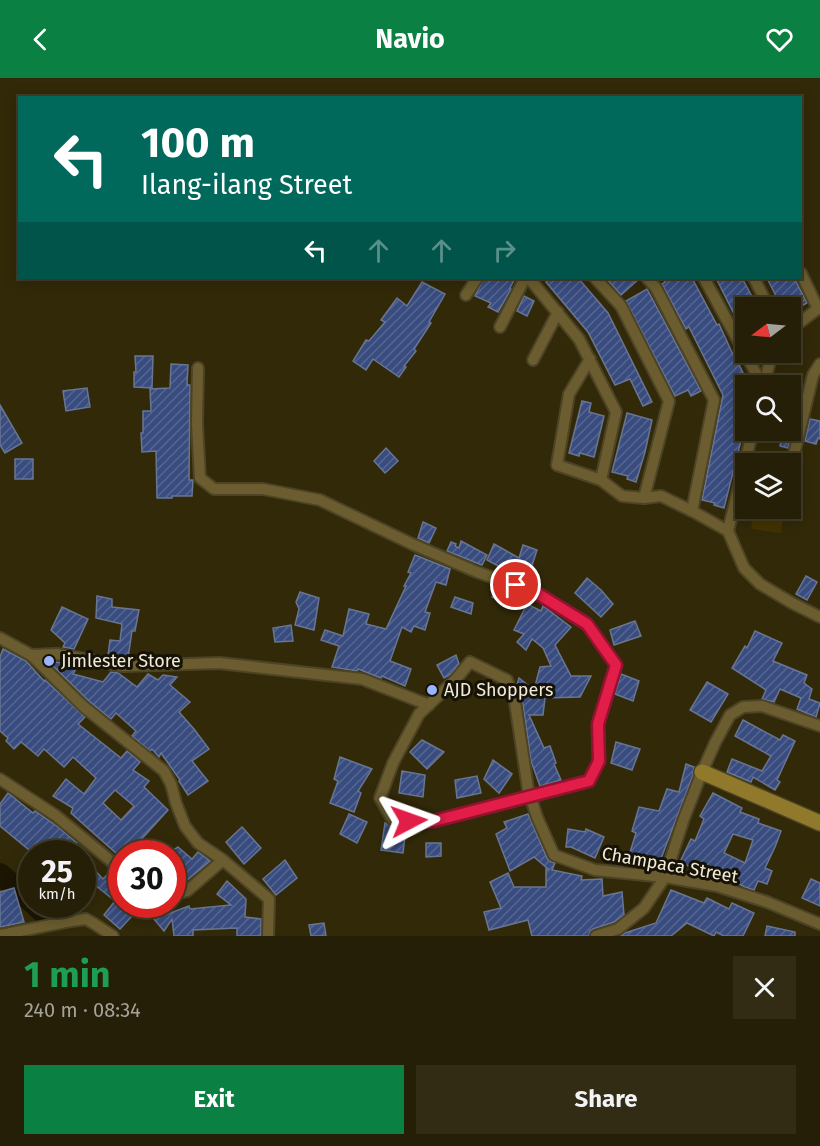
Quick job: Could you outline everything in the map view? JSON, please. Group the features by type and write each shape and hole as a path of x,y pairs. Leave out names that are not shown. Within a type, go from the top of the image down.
{"street":[{"path":"801,322 819,308 802,275"},
{"path":"466,295 476,279"},
{"path":"500,327 526,279"},
{"path":"528,279 579,339 616,412 601,480"},
{"path":"596,279 621,306 669,401 644,498"},
{"path":"648,279 656,288 714,400 692,511"},
{"path":"705,279 757,375"},
{"path":"754,279 764,297"},
{"path":"533,360 558,312"},
{"path":"590,359 569,394 557,465 601,480 622,496 644,498 661,496 728,531 744,568 760,584 820,617"},
{"path":"794,453 813,375 820,363"},
{"path":"30,655 57,654 123,666 219,663 362,679 429,705 419,714 393,763 380,798 392,819 434,821 589,781 599,761 598,724 616,665 587,624 535,592 477,572 320,500 262,489 214,489 200,478 197,424 198,368"},
{"path":"728,531 735,511"},
{"path":"0,638 30,655 84,707 164,771 171,784 185,826 198,843 223,860 269,899 268,936"},
{"name":"Champaca Street","path":"429,705 470,662 507,680 515,702 531,796 537,817 554,855 595,870 717,886 767,902 820,924"},
{"path":"596,936 618,929 644,908 665,878 702,772 730,715 743,707 762,706 820,726"},
{"path":"702,772 820,823"},
{"path":"0,778 55,815 108,859"},
{"path":"186,891 223,860"},
{"path":"0,935 86,920 93,922 113,936"}],"shaded area":[{"path":"752,519 783,519 781,533 751,529"}],"building":[{"path":"484,279 514,279 498,312 488,307 491,303 475,296"},
{"path":"550,279 579,279 608,313 652,402 643,406 630,379 615,385 588,332 546,282"},
{"path":"607,279 639,279 621,295"},
{"path":"664,279 693,279 717,325 719,324 735,363 738,363 744,375 735,375 735,441 741,441 738,453 735,453 735,464 724,508 702,500 723,395 689,327 686,329 662,284 665,282"},
{"path":"716,279 743,279 752,297 735,297 735,316"},
{"path":"768,279 795,279 807,303 801,306 801,297 776,297"},
{"path":"422,282 445,294 429,322 431,323 414,349 416,351 404,366 406,367 399,377 373,359 366,370 353,361 366,340 369,341 385,322 381,320 397,298 407,306"},
{"path":"647,289 701,391 691,396 688,390 675,396 626,301"},
{"path":"524,296 534,301 527,316 517,311"},
{"path":"135,356 153,356 152,388 134,387"},
{"path":"171,364 188,365 187,385 190,385 189,480 193,480 192,496 157,498 156,451 142,452 143,411 151,411 150,389 170,388"},
{"path":"87,388 90,407 66,411 63,391"},
{"path":"582,401 591,403 589,412 604,416 594,457 569,453"},
{"path":"0,405 22,443 5,453 0,445"},
{"path":"627,413 652,420 636,482 627,479 628,476 612,472"},
{"path":"810,419 820,421 820,439 818,438 816,444 805,441"},
{"path":"781,441 790,441 788,448 780,446"},
{"path":"386,448 398,461 385,473 374,461"},
{"path":"15,459 33,459 33,479 15,479"},
{"path":"423,522 436,528 429,543 418,538"},
{"path":"461,541 487,555 482,565 447,551 451,542 459,548"},
{"path":"494,544 519,558 523,545 537,550 528,578 511,573 487,560"},
{"path":"415,555 450,569 446,585 436,582 425,612 430,613 425,630 414,626 411,632 402,627 390,661 411,669 405,686 358,669 357,671 332,667 339,646 321,640 325,630 343,636 349,609 369,614 366,624 386,629 406,586 404,586 411,573 408,572"},
{"path":"806,576 817,582 807,600 796,594"},
{"path":"587,578 613,604 601,617 575,593"},
{"path":"496,587 514,594 508,603 492,597"},
{"path":"300,592 319,598 314,630 295,625 299,609 296,602"},
{"path":"97,596 112,599 112,607 139,610 135,631 132,631 128,658 108,656 110,640 120,641 122,624 96,618"},
{"path":"455,597 473,603 471,614 451,607"},
{"path":"527,604 541,611 543,606 571,627 555,645 571,676 591,676 580,697 545,698 543,715 529,715 544,748 550,746 561,780 540,786 531,761 522,698 517,685 519,678 534,690 540,667 551,666 543,648 532,639 526,650 517,642 524,634 514,630"},
{"path":"62,607 88,619 74,649 63,647 65,643 51,630"},
{"path":"635,621 641,636 614,645 610,630"},
{"path":"291,625 293,641 275,642 273,628"},
{"path":"755,631 782,643 773,661 807,675 804,683 812,689 809,699 820,703 816,717 797,709 801,698 780,689 774,702 762,699 766,690 732,668 745,646 747,648"},
{"path":"3,649 26,661 44,681 85,717 78,724 121,758 127,751 140,762 133,770 149,781 144,787 168,810 141,840 108,840 108,846 71,813 73,808 53,796 66,779 84,794 96,778 73,757 64,767 44,749 38,756 21,742 14,749 6,741 8,738 0,731 0,657","holes":["115,790 134,806 121,820 103,803"]},
{"path":"456,655 459,664 451,674 444,678 437,665"},
{"path":"55,662 78,665 73,674 103,682 111,672 118,673 137,687 148,674 158,680 163,675 177,677 170,685 190,702 179,712 209,749 192,761 208,781 188,795 161,753 159,757 152,749 150,751 132,736 136,731 116,713 111,719 89,701 53,666"},
{"path":"621,674 639,681 633,701 615,694"},
{"path":"707,682 728,694 711,722 690,710"},
{"path":"743,720 780,740 783,735 795,741 777,780 780,782 775,790 753,777 751,782 727,772 732,759 762,771 771,756 735,736"},
{"path":"422,740 444,752 427,769 410,752"},
{"path":"616,742 640,749 632,770 611,763"},
{"path":"340,757 372,769 358,791 361,793 354,812 330,803 338,781 334,779"},
{"path":"493,760 512,774 499,793 484,779"},
{"path":"686,764 694,767 693,775 657,869 626,865 636,833 632,831 639,807 659,811 667,789 679,792"},
{"path":"402,771 425,775 423,797 399,793"},
{"path":"477,776 481,793 457,798 455,780"},
{"path":"8,793 73,840 18,841 0,826 0,804"},
{"path":"713,793 742,808 740,812 759,819 758,823 781,831 765,868 772,871 767,884 758,881 754,890 704,866 701,872 680,862 691,839 695,841 704,819 700,816","holes":["733,834 753,840 745,863 724,853"]},
{"path":"349,814 367,822 357,843 340,834"},
{"path":"528,814 547,858 555,863 552,870 582,876 581,880 602,879 603,896 622,892 624,915 614,922 593,929 589,936 532,936 528,920 489,930 484,912 501,908 490,882 508,873 514,887 546,887 546,869 548,869 534,857 510,871 496,834 507,828 504,822"},
{"path":"385,823 406,828 403,853 381,850"},
{"path":"242,827 261,848 244,864 226,842"},
{"path":"568,829 585,832 586,829 604,837 595,858 566,847"},
{"path":"426,843 441,843 441,856 426,857"},
{"path":"198,852 210,861 186,881 186,854 192,859"},
{"path":"285,860 297,878 276,895 263,879"},
{"path":"96,872 103,879 108,874 108,895 96,886"},
{"path":"811,879 820,883 820,906 802,898"},
{"path":"227,881 246,899 245,917 261,919 261,936 237,936 237,928 193,930 193,936 174,936 172,919 164,931 154,919 186,918 186,907 189,906 190,909 231,905 217,894"},
{"path":"14,888 18,902 18,918 23,918 24,922 0,927 0,892"},
{"path":"671,890 704,903 707,898 729,909 732,903 754,913 743,936 724,936 716,932 714,936 687,923 671,936 621,936 656,923"},
{"path":"108,910 108,918 130,918 120,929 104,915"},
{"path":"324,923 326,936 311,936 309,925"},
{"path":"767,926 795,932 795,936 765,936"}],"waterway":[{"path":"0,874 18,890"}],"place":[{"name":"Jimlester Store","path":"49,661"},
{"name":"AJD Shoppers","path":"432,690"}],"route":[{"path":"409,821 434,821 589,781 599,761 598,724 616,665 587,624 535,592 516,585"}]}
